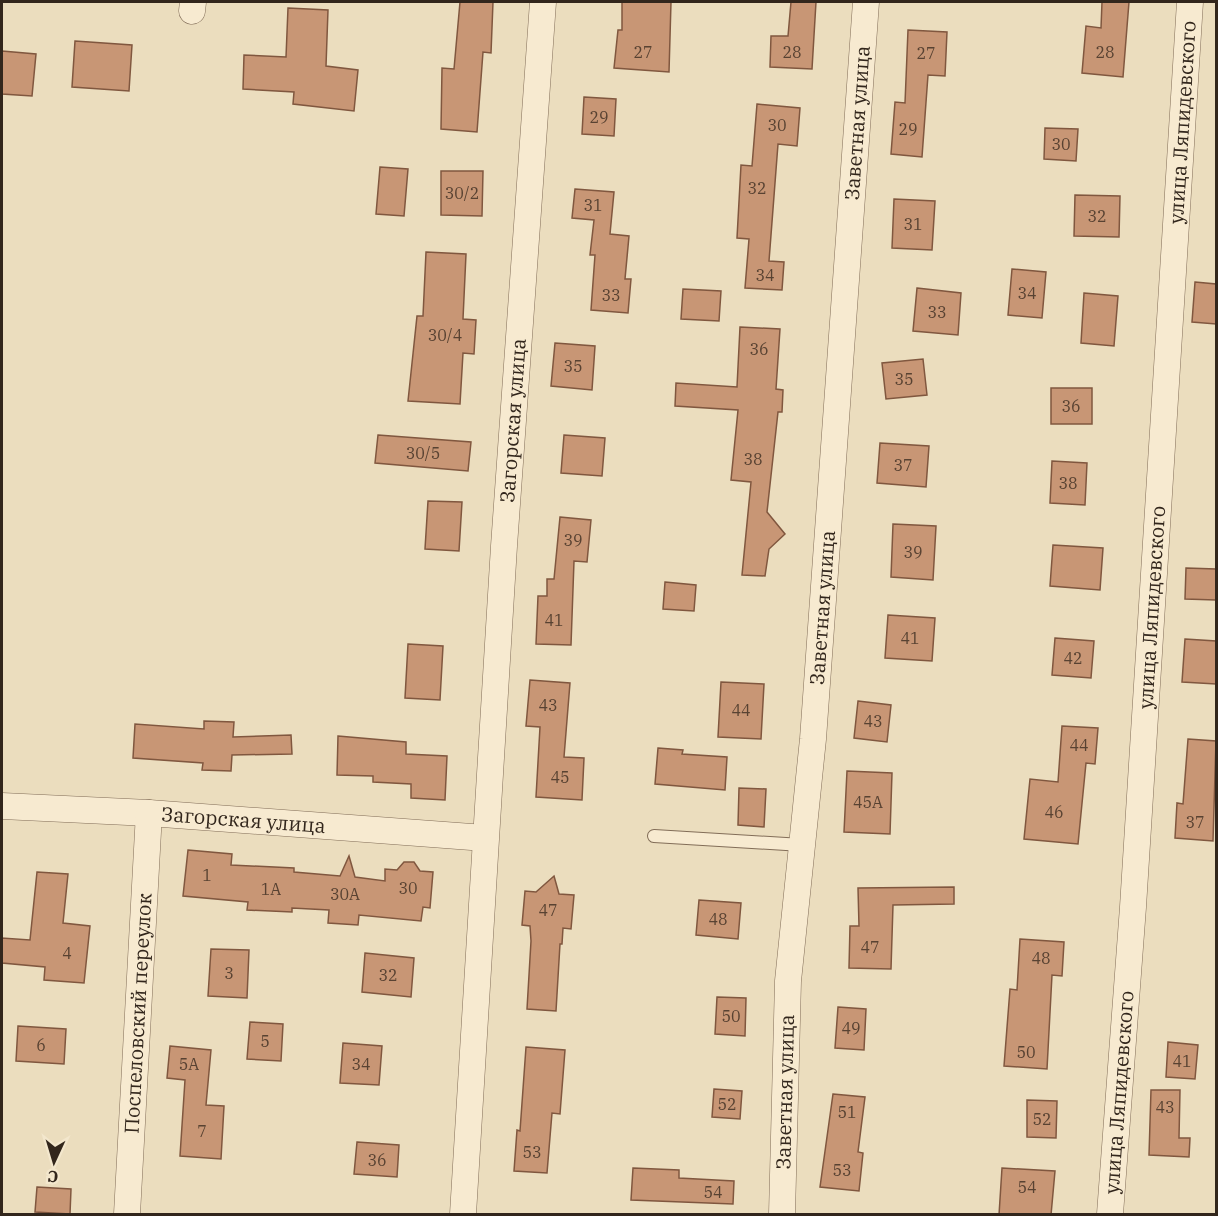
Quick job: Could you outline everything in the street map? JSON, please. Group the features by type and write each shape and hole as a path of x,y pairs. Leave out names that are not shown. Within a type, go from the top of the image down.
{"street":[{"name":"Загорская улица","path":"463,1215 485,838 543,2"},
{"name":"Заветная улица","path":"782,1215 788,981 802,845 835,452 866,2"},
{"name":"улица Ляпидевского","path":"1110,1215 1133,907 1190,2"},
{"name":"Загорская улица","path":"2,806 149,813 485,838"},
{"name":"Поспеловский переулок","path":"127,1215 149,813"}],"lane":[{"path":"654,836 802,845"}],"building":[{"path":"460,2 493,2 491,53 483,52 477,132 441,129 442,68 454,69"},
{"path":"622,2 671,2 669,72 614,68 618,30 622,30"},
{"path":"791,2 816,2 812,69 770,67 771,36 788,36"},
{"path":"1102,2 1129,2 1123,77 1082,73 1086,26 1101,28"},
{"path":"288,8 328,10 326,66 358,70 354,111 293,104 294,92 243,89 244,55 286,57"},
{"path":"908,30 947,32 945,76 928,75 922,157 891,154 895,102 905,103"},
{"path":"75,41 132,45 129,91 72,87"},
{"path":"2,51 36,54 32,96 2,94"},
{"path":"584,97 616,99 614,136 582,134"},
{"path":"757,104 800,108 797,146 778,144 769,261 784,262 782,290 745,288 749,239 737,238 741,165 752,166"},
{"path":"1045,128 1078,129 1076,161 1044,159"},
{"path":"380,167 408,169 404,216 376,214"},
{"path":"441,171 483,171 482,216 441,215"},
{"path":"575,189 614,192 610,234 629,236 625,279 631,279 628,313 591,310 595,255 590,255 594,220 572,218"},
{"path":"1075,195 1120,196 1119,237 1074,236"},
{"path":"894,199 935,201 932,250 892,248"},
{"path":"426,252 466,254 463,319 476,320 474,354 463,353 460,404 408,401 417,316 423,316"},
{"path":"1012,269 1046,272 1042,318 1008,315"},
{"path":"1195,282 1216,284 1216,324 1192,322"},
{"path":"917,288 961,293 958,335 913,331"},
{"path":"683,289 721,291 719,321 681,319"},
{"path":"1084,293 1118,296 1114,346 1081,343"},
{"path":"740,327 780,329 776,389 783,390 782,412 778,412 767,512 785,534 769,549 765,576 742,575 751,482 731,480 738,410 675,406 676,383 737,387"},
{"path":"555,343 595,346 592,390 551,386"},
{"path":"923,359 927,395 886,399 882,363"},
{"path":"1051,388 1092,388 1092,424 1051,424"},
{"path":"378,435 471,442 468,471 375,463"},
{"path":"564,435 605,438 602,476 561,473"},
{"path":"880,443 929,446 926,487 877,483"},
{"path":"1052,461 1087,463 1085,505 1050,503"},
{"path":"428,501 462,502 459,551 425,549"},
{"path":"560,517 591,520 587,562 574,561 571,645 536,644 538,596 547,596 547,579 554,579"},
{"path":"893,524 936,526 933,580 891,577"},
{"path":"1053,545 1103,548 1100,590 1050,586"},
{"path":"1186,568 1216,569 1216,600 1185,599"},
{"path":"665,582 696,585 694,611 663,609"},
{"path":"888,615 935,618 932,661 885,658"},
{"path":"1055,638 1094,641 1091,678 1052,675"},
{"path":"1185,639 1216,641 1216,684 1182,682"},
{"path":"408,644 443,646 440,700 405,698"},
{"path":"530,680 570,683 564,757 584,758 582,800 536,797 540,727 526,726"},
{"path":"721,682 764,684 761,739 718,737"},
{"path":"858,701 891,705 887,742 854,738"},
{"path":"204,721 234,722 233,737 291,735 292,754 232,755 231,771 202,770 203,763 133,758 135,724 204,729"},
{"path":"1062,726 1098,728 1095,764 1086,763 1078,844 1024,839 1030,779 1058,782"},
{"path":"338,736 406,742 406,754 447,756 445,800 411,798 411,784 373,782 373,776 337,775"},
{"path":"1188,739 1216,741 1213,841 1175,838 1177,803 1183,804"},
{"path":"658,748 683,750 682,754 727,757 725,790 655,784"},
{"path":"847,771 892,773 890,834 844,832"},
{"path":"739,788 766,789 764,827 738,825"},
{"path":"188,850 232,854 231,865 294,868 294,872 340,876 349,856 355,877 385,881 385,869 397,870 404,862 414,862 420,871 433,872 430,908 423,907 421,921 359,915 358,925 328,923 329,910 292,908 292,912 247,910 248,902 183,896"},
{"path":"37,872 68,874 63,923 90,926 84,983 44,980 45,967 2,963 2,938 30,940"},
{"path":"554,876 559,894 574,895 571,929 563,928 562,944 560,944 556,1011 527,1009 531,941 530,926 522,925 525,891 536,892"},
{"path":"954,887 954,904 893,905 891,969 849,968 850,926 859,926 858,888"},
{"path":"699,900 741,903 738,939 696,935"},
{"path":"1020,939 1064,942 1062,976 1052,975 1047,1069 1004,1066 1010,989 1017,990"},
{"path":"211,949 249,950 247,998 208,996"},
{"path":"365,953 414,958 411,997 362,992"},
{"path":"717,997 746,998 745,1036 715,1034"},
{"path":"838,1007 866,1009 864,1050 835,1048"},
{"path":"250,1022 283,1024 281,1061 247,1059"},
{"path":"18,1026 66,1029 64,1064 16,1061"},
{"path":"1168,1042 1198,1045 1195,1079 1166,1077"},
{"path":"343,1043 382,1046 379,1085 340,1083"},
{"path":"170,1046 211,1050 206,1105 224,1106 221,1159 180,1156 185,1080 167,1078"},
{"path":"526,1047 565,1050 560,1114 552,1113 547,1173 514,1171 517,1130 520,1131"},
{"path":"714,1089 742,1091 740,1119 712,1117"},
{"path":"1151,1090 1180,1090 1179,1138 1190,1138 1189,1157 1149,1155"},
{"path":"833,1094 865,1097 858,1152 863,1153 859,1191 820,1187"},
{"path":"1027,1100 1057,1101 1056,1138 1027,1137"},
{"path":"357,1142 399,1145 397,1177 354,1174"},
{"path":"633,1168 679,1170 679,1178 734,1181 733,1204 631,1200"},
{"path":"1002,1168 1055,1171 1051,1215 999,1215"},
{"path":"37,1187 71,1189 70,1214 35,1212"}]}
